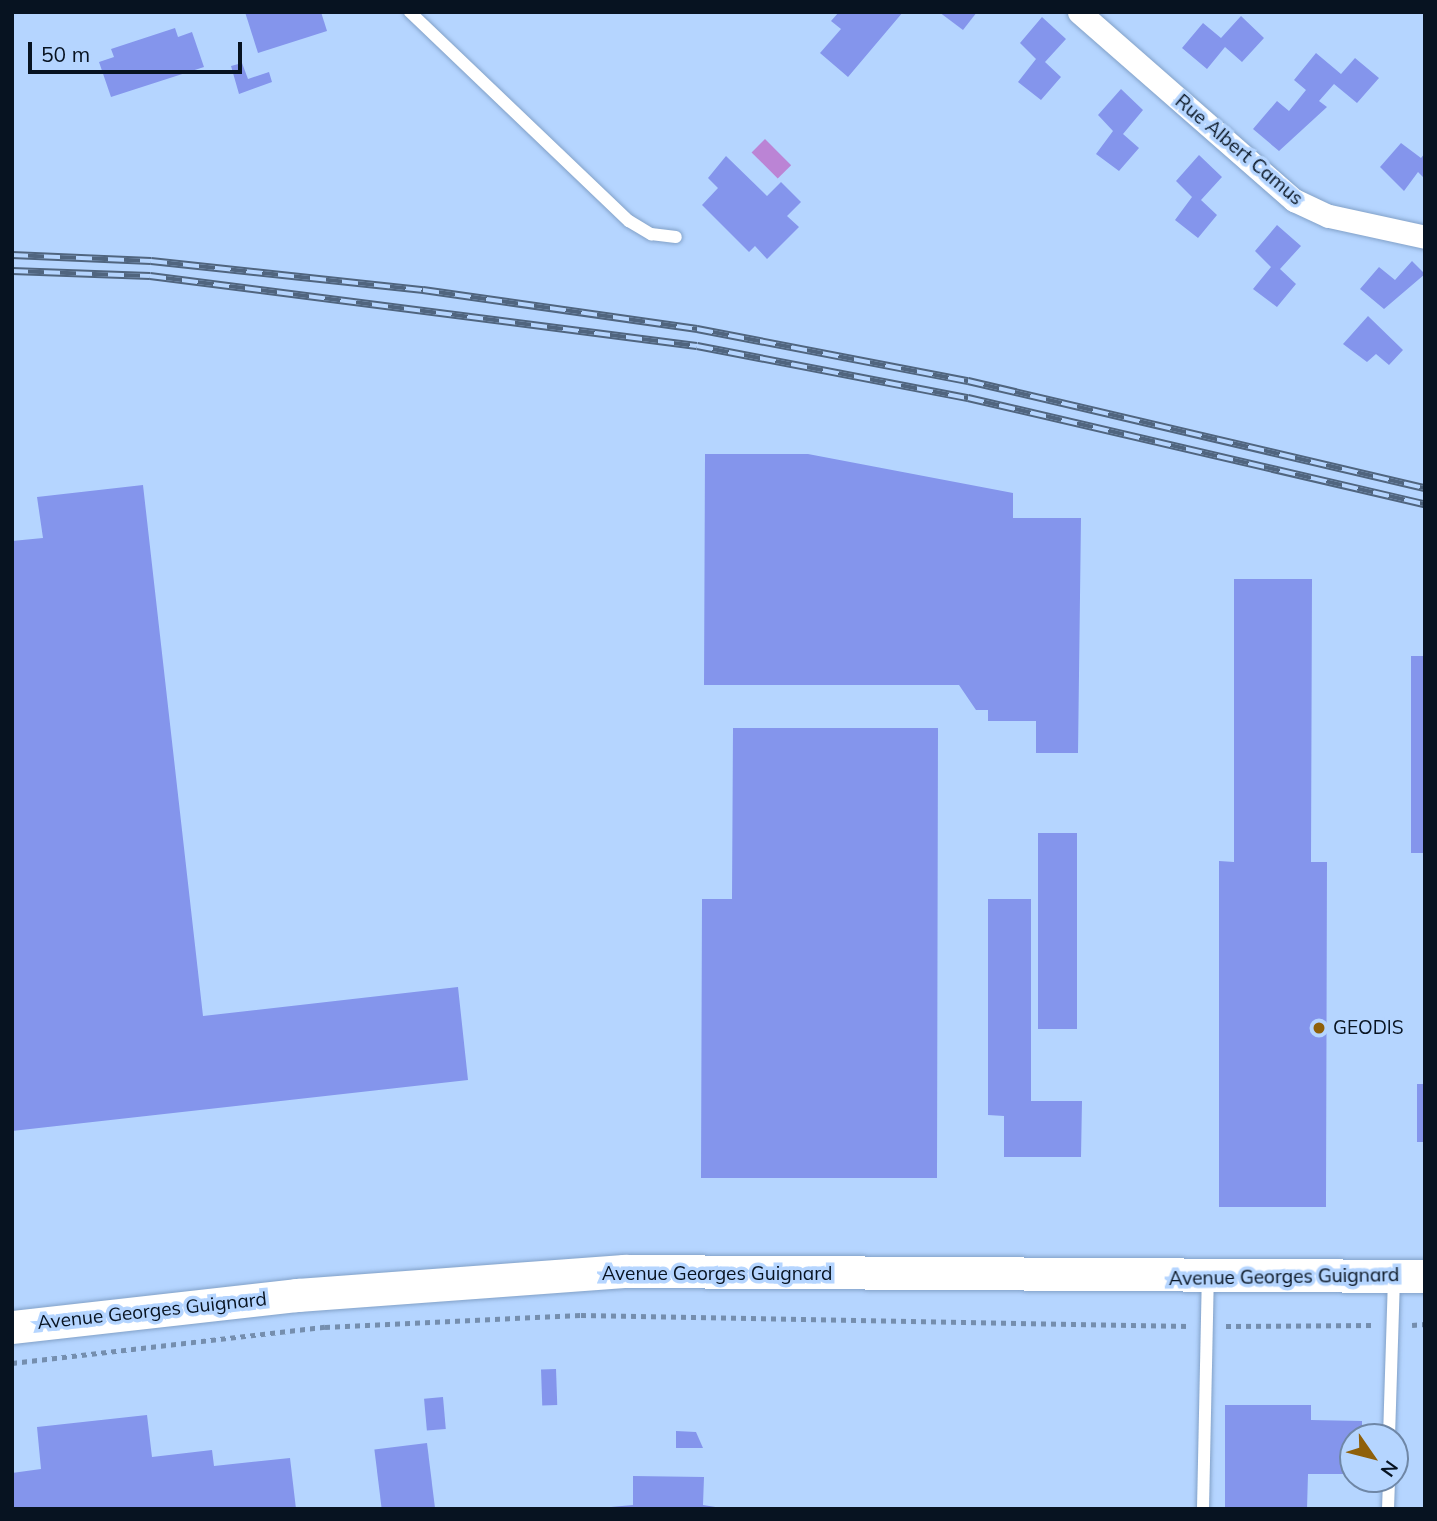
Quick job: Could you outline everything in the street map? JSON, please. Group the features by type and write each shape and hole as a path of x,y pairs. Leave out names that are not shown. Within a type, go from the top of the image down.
{"street":[{"name":"Rue Albert Camus","path":"1079,12 1302,205 1425,237"},
{"name":"Avenue Georges Guignard","path":"12,1327 297,1295 624,1271 1208,1279 1409,1276"}],"lane":[{"path":"410,12 629,221 651,234 676,237"},
{"path":"1389,1423 1392,1325 1409,1276"},
{"path":"1203,1509 1208,1279"}],"path":[{"path":"12,1363 325,1327 581,1315 1206,1326 1425,1324"}],"shaded area":[{"path":"765,139 791,165 778,179 752,152"}],"building":[{"path":"245,12 321,12 327,31 258,53"},
{"path":"839,12 903,12 848,77 820,53 841,29 831,21"},
{"path":"939,12 977,12 963,30"},
{"path":"1241,16 1264,38 1242,62 1225,47 1207,69 1182,48 1203,23 1221,38"},
{"path":"1042,17 1066,39 1045,62 1061,77 1041,100 1018,82 1036,59 1020,43"},
{"path":"175,28 178,37 192,32 204,67 111,97 99,62 114,57 111,49"},
{"path":"1316,53 1341,74 1355,58 1379,78 1357,103 1334,84 1319,101 1327,107 1279,151 1253,129 1277,101 1289,111 1306,90 1294,80"},
{"path":"242,63 248,79 269,72 272,82 239,94 231,66"},
{"path":"1121,89 1143,110 1123,134 1139,148 1119,171 1096,154 1113,131 1098,115"},
{"path":"1401,143 1421,158 1425,153 1425,179 1418,172 1404,191 1380,167"},
{"path":"1199,155 1222,177 1201,200 1217,215 1198,238 1175,220 1192,197 1176,181"},
{"path":"726,156 767,196 781,182 801,202 787,216 799,227 767,259 755,246 749,252 702,205 718,188 708,178"},
{"path":"1277,225 1301,246 1280,269 1296,284 1277,307 1253,289 1271,267 1255,251"},
{"path":"1412,261 1425,274 1384,309 1360,289 1379,267 1395,280"},
{"path":"1368,316 1403,350 1389,365 1376,354 1367,362 1343,344"},
{"path":"705,454 808,454 1013,493 1013,518 1081,518 1078,753 1036,753 1036,721 988,721 988,710 976,710 959,685 704,685"},
{"path":"143,485 203,1016 458,987 468,1080 12,1131 12,541 43,538 37,497"},
{"path":"1234,579 1312,579 1311,862 1327,862 1326,1207 1219,1207 1219,861 1234,862"},
{"path":"1411,656 1425,656 1425,853 1411,853"},
{"path":"733,728 938,728 937,1178 701,1178 702,899 732,899"},
{"path":"1038,833 1077,833 1077,1029 1038,1029"},
{"path":"988,899 1031,899 1031,1101 1082,1101 1081,1157 1004,1157 1004,1116 988,1115"},
{"path":"1417,1084 1425,1084 1425,1142 1417,1142"},
{"path":"556,1369 557,1405 542,1406 541,1370"},
{"path":"443,1397 446,1429 427,1431 424,1399"},
{"path":"1225,1405 1311,1405 1311,1420 1362,1421 1339,1423 1339,1474 1308,1474 1307,1509 1225,1509"},
{"path":"147,1415 152,1457 212,1450 214,1466 290,1458 296,1509 12,1509 12,1473 41,1469 37,1427"},
{"path":"676,1431 696,1432 703,1448 676,1448"},
{"path":"427,1443 435,1509 382,1509 374,1449"},
{"path":"633,1476 704,1477 703,1505 728,1509 589,1509 633,1505"}],"railway":[{"path":"12,255 151,261 423,290 697,329 968,381 1425,488"},
{"path":"12,271 150,276 697,346 968,398 1425,504"}],"place":[{"name":"GEODIS","path":"1319,1028"}]}
